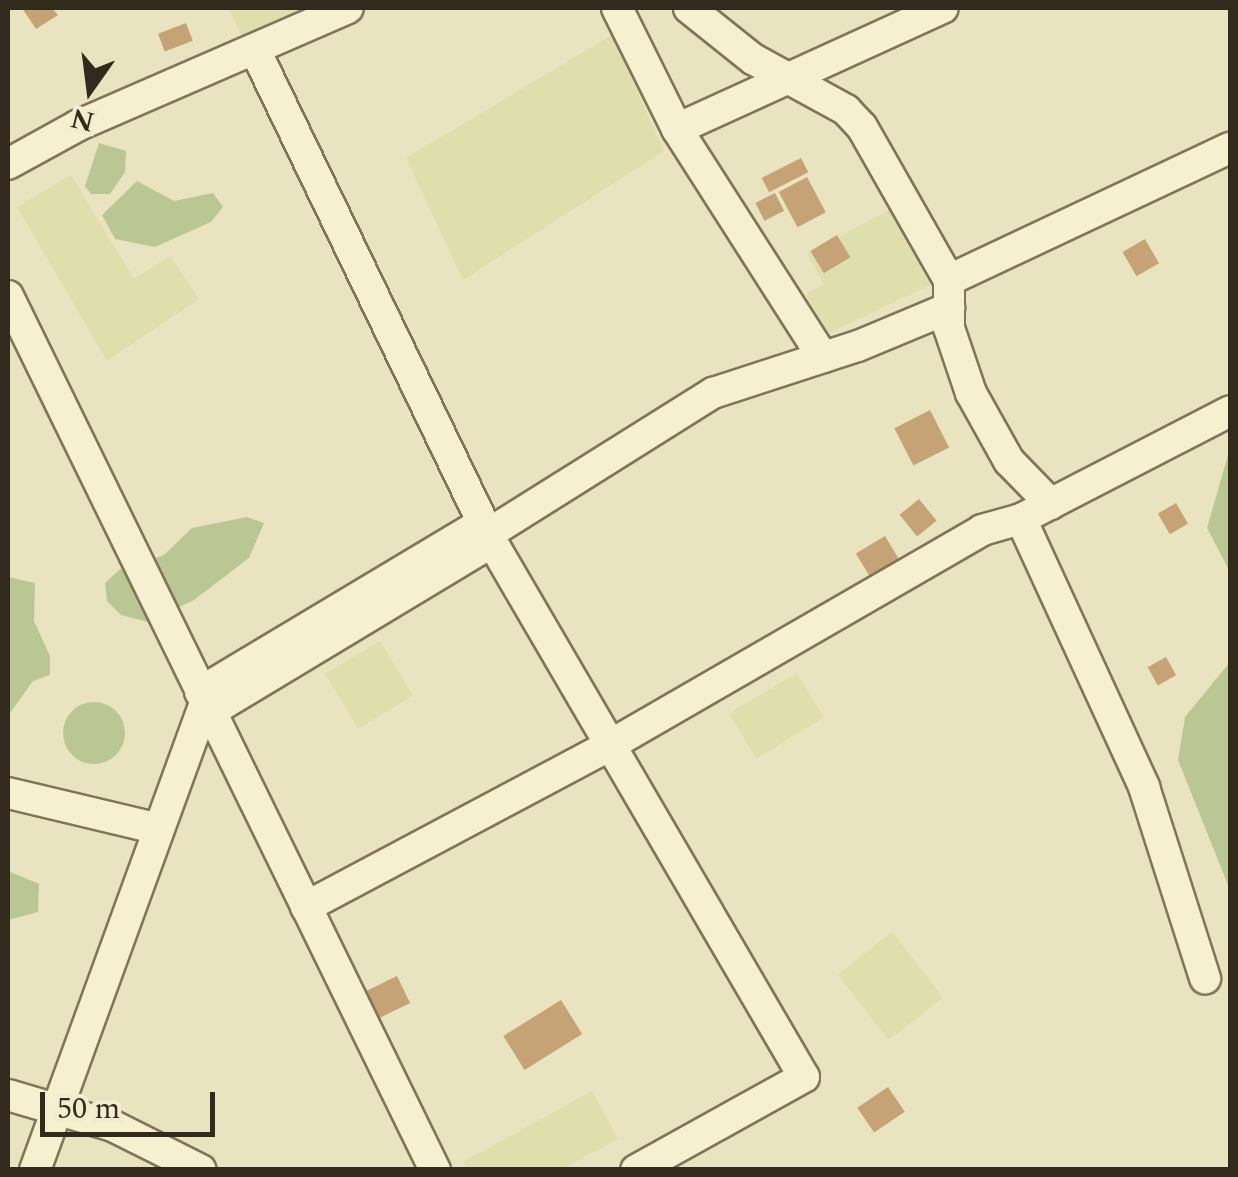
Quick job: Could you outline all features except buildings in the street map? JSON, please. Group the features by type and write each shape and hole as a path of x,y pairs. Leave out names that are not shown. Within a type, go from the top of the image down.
{"street":[{"path":"8,164 79,125 256,52 348,8"},
{"path":"617,8 676,129 823,356"},
{"path":"688,8 791,82 846,110 862,127 949,294 957,361 978,408 1009,461 1050,504"},
{"path":"676,129 791,82 943,8"},
{"path":"256,52 487,533 804,1077 636,1170"},
{"path":"36,1170 205,703 713,393 823,356 1230,148"},
{"path":"8,296 435,1170"},
{"path":"306,908 612,744 982,530 1021,519 1230,411"},
{"path":"1021,519 1144,787 1204,978"},
{"path":"8,793 159,829"},
{"path":"8,1095 58,1108 201,1170"}],"green space":[{"path":"228,8 305,8 243,38"},
{"path":"612,35 664,151 463,280 406,158"},
{"path":"99,143 126,151 125,172 110,194 91,194 85,186"},
{"path":"71,175 134,279 170,256 199,299 107,361 17,207"},
{"path":"137,181 174,201 213,193 223,207 211,222 155,247 115,239 102,215"},
{"path":"889,210 930,285 829,333 806,295 824,284 807,254"},
{"path":"1230,448 1230,572 1207,528"},
{"path":"247,517 264,523 249,558 194,600 148,622 121,615 107,601 105,583 119,570 164,555 192,528"},
{"path":"8,577 35,583 34,621 50,656 50,675 33,681 8,716"},
{"path":"380,641 413,696 358,729 325,674"},
{"path":"1230,662 1230,890 1178,760 1185,717"},
{"path":"797,673 824,718 756,758 729,714"},
{"path":"94,702 116,711 125,733 116,755 94,764 72,755 63,733 72,711"},
{"path":"8,871 39,884 38,912 8,920"},
{"path":"892,932 943,997 889,1040 838,974"},
{"path":"592,1091 618,1139 562,1169 467,1169 463,1162"}]}
